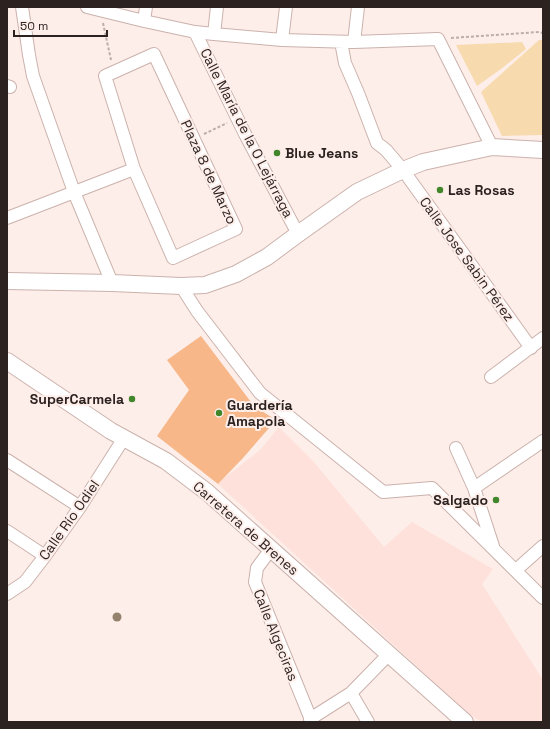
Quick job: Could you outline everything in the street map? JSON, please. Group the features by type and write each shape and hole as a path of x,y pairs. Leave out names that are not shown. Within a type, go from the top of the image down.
{"street":[{"path":"22,7 29,55 34,76 74,192 112,283"},
{"path":"87,7 195,32 214,34 282,40 341,42 438,39 492,147"},
{"path":"144,21 146,7"},
{"path":"214,34 217,7"},
{"path":"282,40 286,7"},
{"path":"354,42 358,7"},
{"name":"Calle María de la O Lejárraga","path":"195,32 237,118 298,234"},
{"name":"Calle Jose Sabin Pérez","path":"341,42 345,63 377,143 386,150 403,170 531,348"},
{"name":"Plaza 8 de Marzo","path":"154,54 236,229 173,258 134,169 105,76 113,72 154,54"},
{"path":"7,281 181,286 205,285 236,274 267,257 357,192 423,162 492,147 543,150"},
{"path":"7,218 134,169"},
{"path":"181,286 197,311 260,393 383,492 432,488 543,598"},
{"path":"491,377 543,338"},
{"name":"Carretera de Brenes","path":"7,361 111,431 166,461 207,492 465,722"},
{"name":"Calle Río Odiel","path":"7,594 25,582 45,556 80,507 124,438"},
{"path":"474,488 543,440"},
{"path":"456,448 474,488 493,548"},
{"path":"7,460 80,507"},
{"path":"7,531 45,556"},
{"path":"516,570 543,546"},
{"name":"Calle Algeciras","path":"271,549 257,568 255,582 311,720"},
{"path":"311,720 351,694 389,654"},
{"path":"351,694 368,722"}],"path":[{"path":"100,10 113,72"},
{"path":"438,39 539,32 543,33"},
{"path":"194,139 237,118"}],"shaded area":[{"path":"539,40 543,40 543,135 502,136 481,92"},
{"path":"522,42 526,49 477,86 456,45"},
{"path":"279,427 314,462 384,547 412,522 493,569 482,584 543,680 543,722 482,722 469,714 218,484 260,450"}],"building":[{"name":"Guardería Amapola","path":"201,336 254,406 276,420 218,484 157,436 189,390 167,360"}],"place":[{"name":"Blue Jeans","path":"277,153"},
{"name":"Las Rosas","path":"440,190"},
{"name":"SuperCarmela","path":"132,399"},
{"name":"Guardería Amapola","path":"219,413"},
{"name":"Salgado","path":"496,500"}]}
